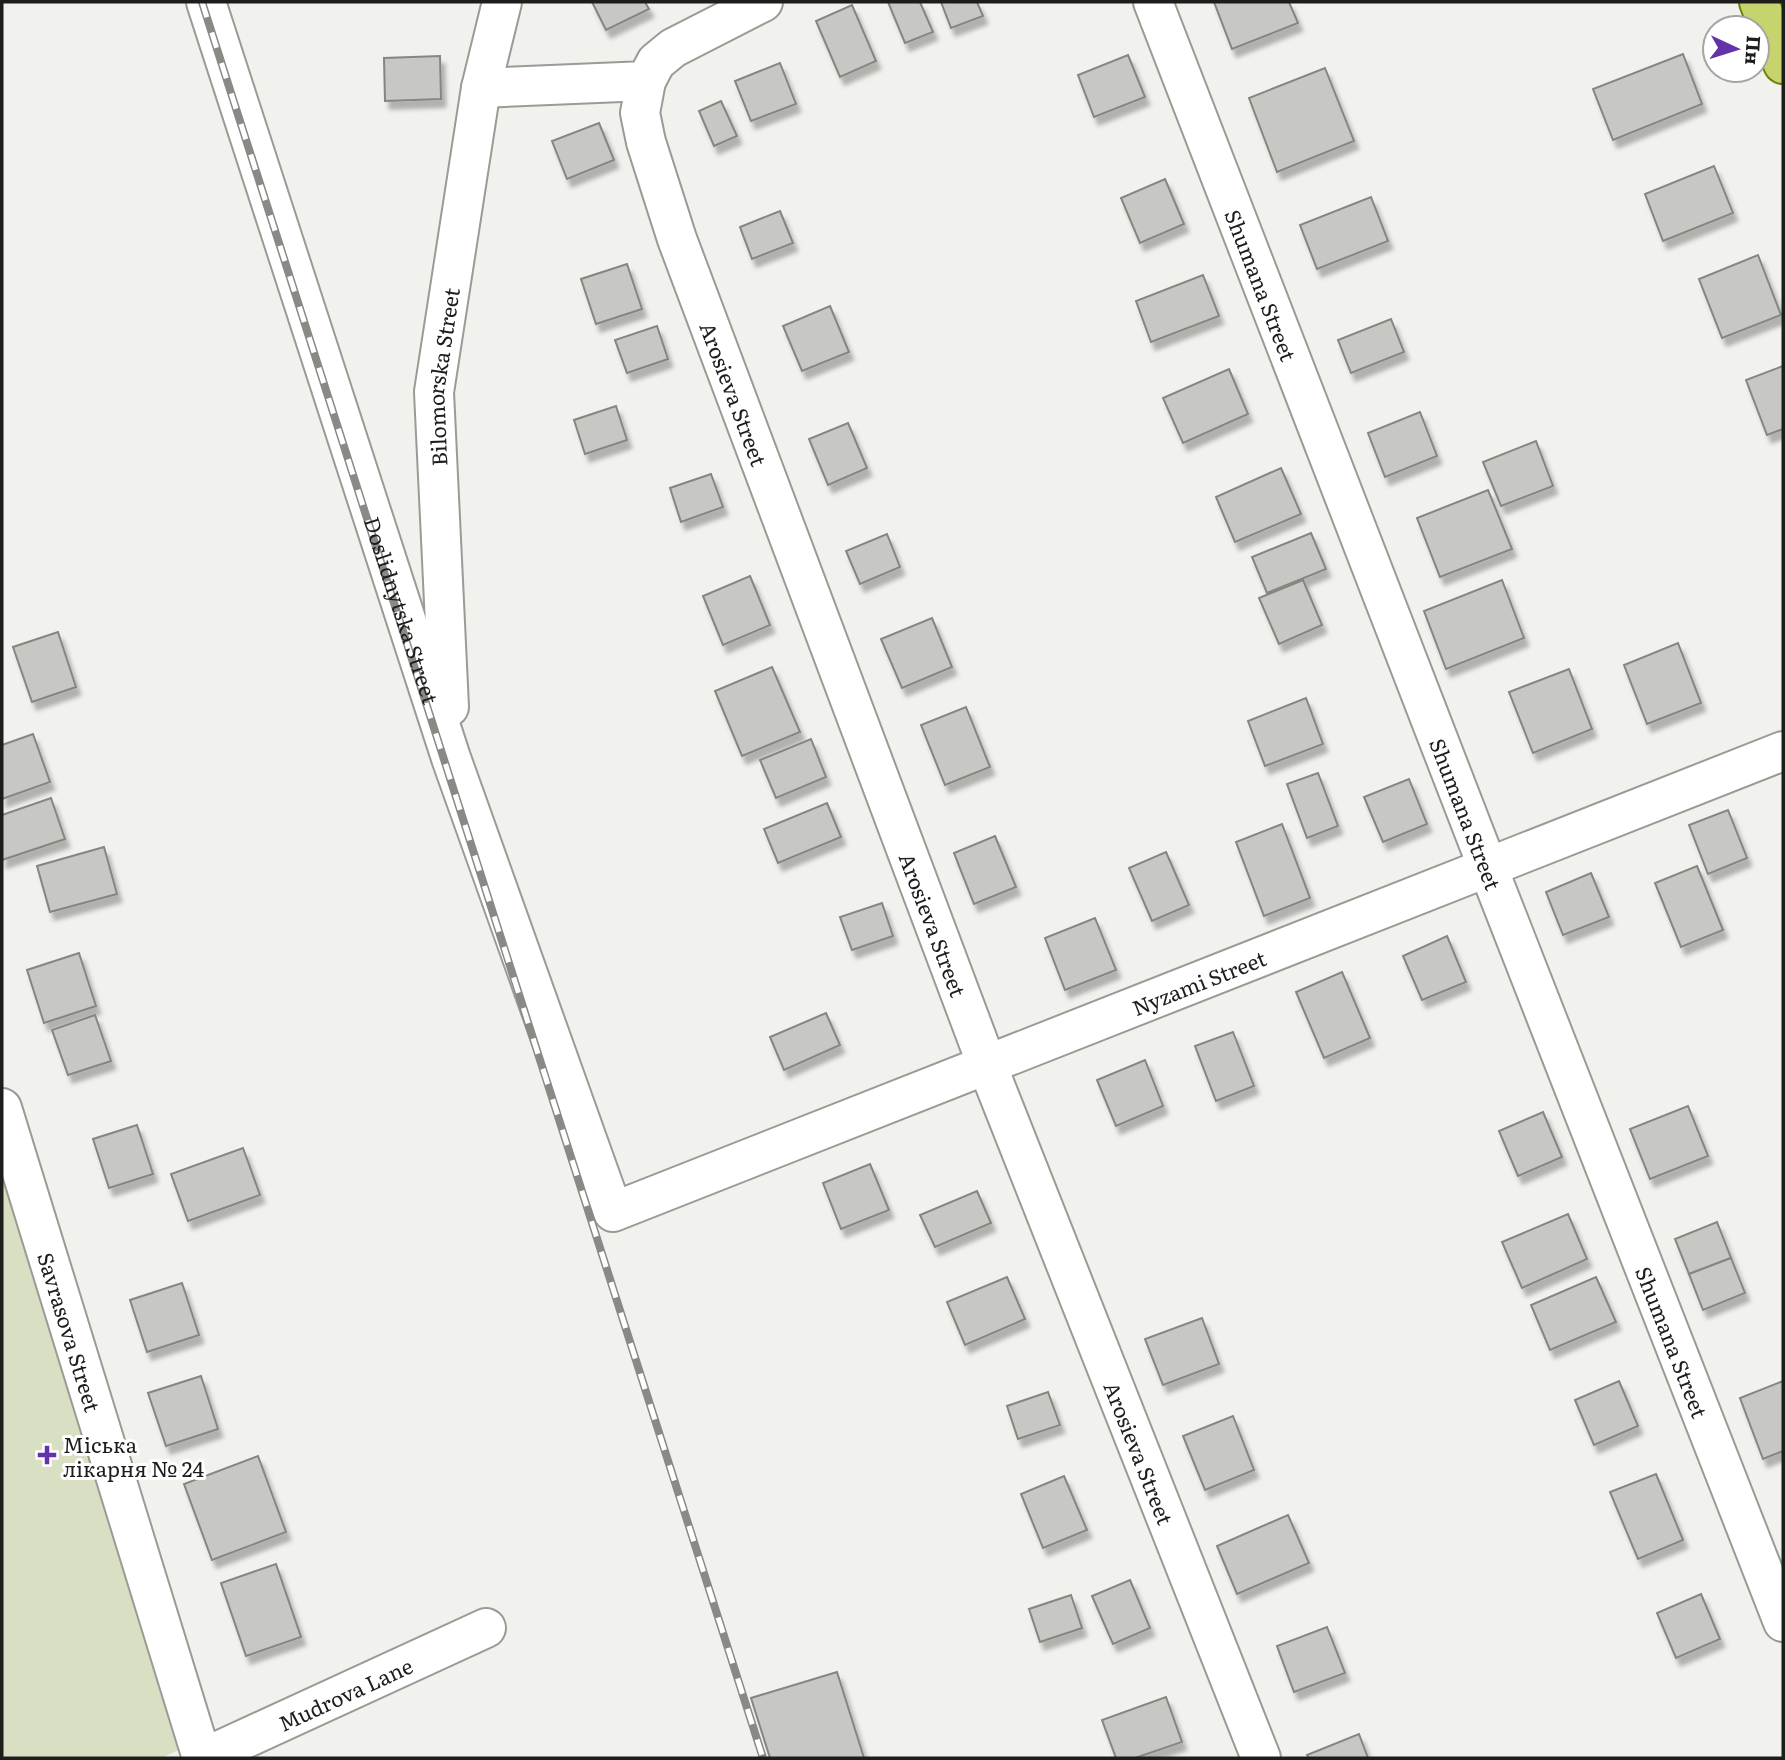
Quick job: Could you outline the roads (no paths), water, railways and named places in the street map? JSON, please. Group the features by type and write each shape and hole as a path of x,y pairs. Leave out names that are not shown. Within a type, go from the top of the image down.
{"main road":[{"path":"1759,2 1783,64"}],"street":[{"name":"Doslidnytska Street","path":"206,2 451,758 613,1212"},
{"name":"Bilomorska Street","path":"451,758 434,392 481,88 502,2"},
{"path":"481,88 646,81 656,62 673,48 763,2"},
{"name":"Shumana Street","path":"1153,2 1783,1622"},
{"name":"Arosieva Street","path":"646,81 640,113 646,142 677,239 988,1065 1261,1758"},
{"name":"Nyzami Street","path":"613,1212 1783,751"},
{"name":"Savrasova Street","path":"2,1108 202,1758"},
{"name":"Mudrova Lane","path":"202,1758 486,1628"}],"railway":[{"path":"202,2 763,1758"}],"place":[{"name":"Міська лікарня № 24","path":"47,1455"}]}
